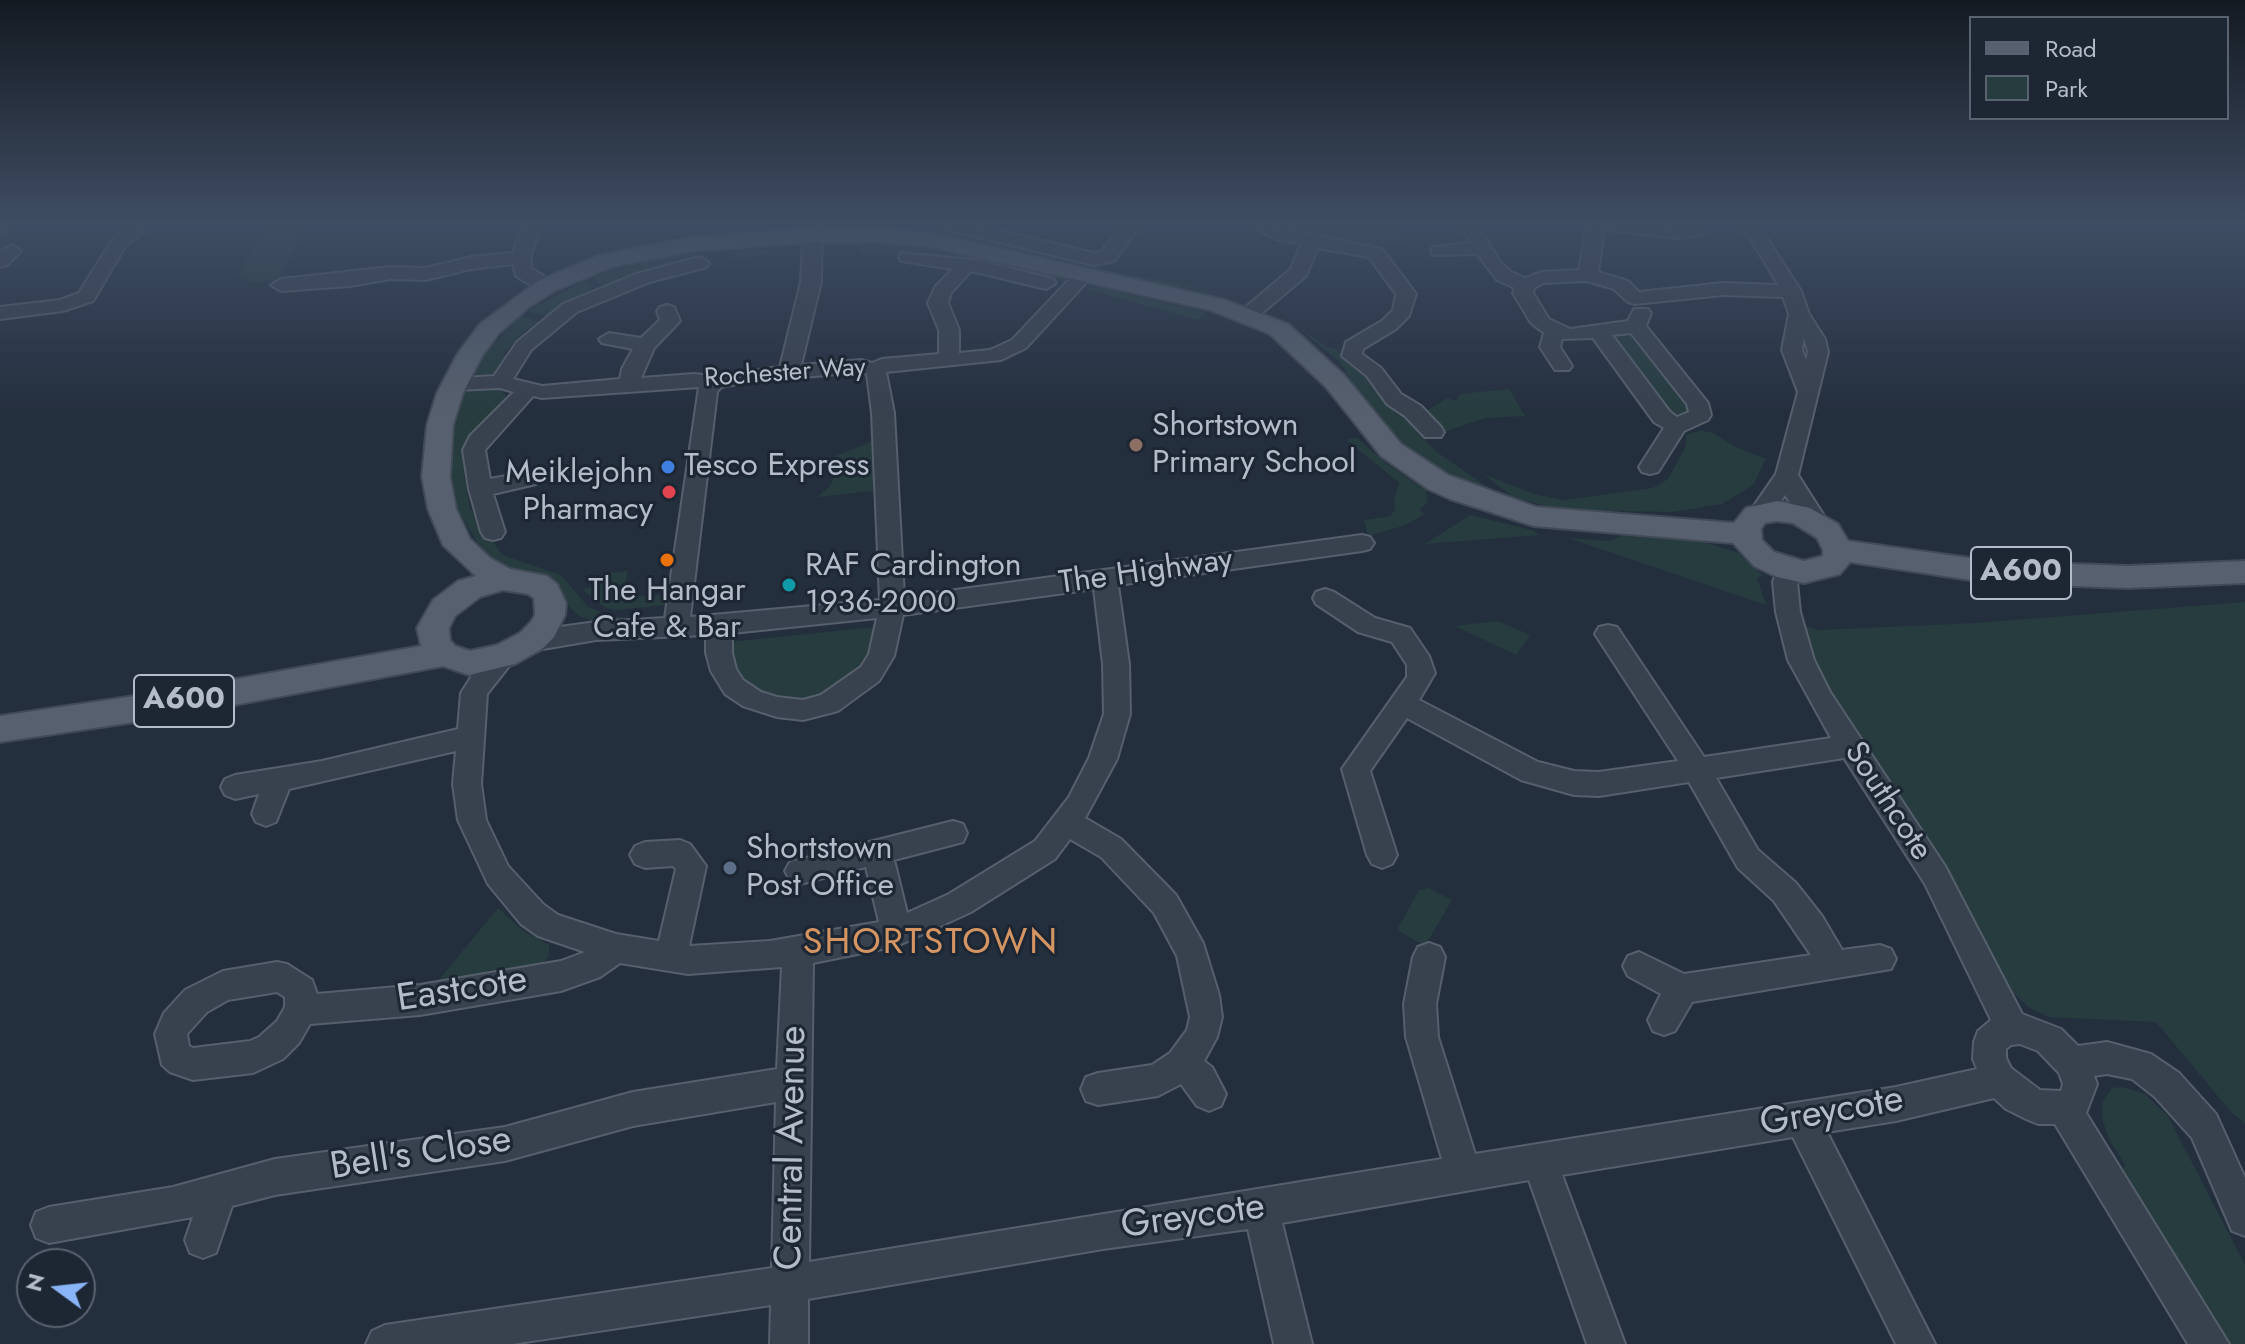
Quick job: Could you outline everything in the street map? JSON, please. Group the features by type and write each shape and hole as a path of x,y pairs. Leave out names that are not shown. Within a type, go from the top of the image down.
{"main road":[{"path":"503,579 469,589 444,608 439,641 469,663 518,649 550,615 551,603 546,592 536,584 503,579 480,565 458,545 442,509 436,477 440,425 454,384 489,329 545,287"},
{"path":"1156,287 1248,315 1279,329 1335,381 1391,450 1438,482 1479,499 1534,516 1596,523 1753,524 1788,512 1816,522 1835,540 1837,559 1830,567 1804,572 1788,570 1764,559 1748,543 1753,524"},
{"path":"454,599 458,545"},
{"name":"A600","path":"1838,550 1991,572 2128,577 2245,572"},
{"name":"A600","path":"0,729 368,670 439,641"}],"street":[{"path":"0,313 63,305 86,297 94,287"},
{"path":"500,382 524,346 551,321 602,292 637,287"},
{"path":"789,372 810,287"},
{"path":"946,287 938,303 949,330 949,359"},
{"name":"Rochester Way","path":"454,384 500,382 527,390 567,390 694,380 714,382 861,366 874,370 882,365 994,356 1019,344 1071,287"},
{"path":"1248,315 1282,287"},
{"path":"1400,287 1406,294 1402,312 1389,325 1353,346 1352,356 1374,372 1394,399 1413,411 1433,432"},
{"path":"1525,287 1523,293 1541,323 1569,335 1636,326 1642,317 1640,306 1623,287"},
{"path":"1753,524 1787,475 1807,390 1792,350 1799,314 1789,287"},
{"path":"1635,298 1723,289 1791,291"},
{"path":"630,385 632,369 645,345 670,321 667,311"},
{"path":"1636,326 1697,403 1700,415 1676,426 1650,467"},
{"path":"1555,331 1550,347 1562,366"},
{"path":"1600,333 1662,417 1676,426"},
{"path":"609,339 645,345"},
{"path":"719,625 719,653 724,671 734,687 765,703 803,710 829,704 870,674 881,656 888,633 890,608 883,413 874,370"},
{"path":"676,628 707,391 714,382"},
{"path":"493,532 480,489 474,450 478,441 527,390"},
{"path":"1413,411 1435,397"},
{"path":"1787,475 1798,498 1816,522"},
{"path":"480,489 528,479"},
{"name":"The Highway","path":"518,649 596,631 719,625 890,608 1362,543"},
{"name":"Southcote","path":"1788,570 1785,582 1791,631 1820,698 1935,875 2012,1028"},
{"path":"518,649 489,670 474,693 470,737 467,784 472,820 498,875 532,914 549,926 616,948 671,957 726,960 798,951 897,932 960,903 1045,850 1068,823 1103,759 1117,714 1116,664 1105,578"},
{"path":"1325,598 1367,625 1410,628 1420,663 1422,673 1356,769 1382,855"},
{"name":"The Highway","path":"550,615 596,631"},
{"path":"1608,634 1696,770 1748,859 1785,892 1811,926 1833,965"},
{"path":"1403,704 1531,772 1552,779 1599,784 1851,746"},
{"path":"235,787 278,781 470,737"},
{"path":"266,814 278,781"},
{"path":"1068,823 1111,848 1165,904 1192,953 1206,1017 1201,1037 1182,1064 1158,1080 1098,1089"},
{"path":"800,871 953,833"},
{"path":"877,852 897,932"},
{"path":"645,855 680,853 691,866 671,957"},
{"name":"Eastcote","path":"301,1010 420,1000 561,976 589,967 616,948"},
{"name":"Central Avenue","path":"789,1344 798,951"},
{"path":"1429,957 1420,1004 1422,1037 1464,1173"},
{"path":"1639,966 1682,989 1880,959"},
{"path":"1664,1020 1682,989"},
{"path":"2012,1028 2049,1040 2072,1063 2080,1084 2076,1099 2064,1108 2049,1109 2027,1102 1999,1080 1989,1059 1990,1042 1998,1032 2012,1028"},
{"path":"2072,1063 2107,1058 2118,1060 2139,1065 2167,1085 2204,1126 2245,1218"},
{"path":"1182,1064 1200,1079 1209,1094"},
{"name":"Greycote","path":"385,1344 1261,1209 1464,1173 1896,1104 1999,1080"},
{"name":"Bell's Close","path":"49,1225 111,1218 275,1177 505,1144 633,1109 793,1083"},
{"path":"2064,1108 2210,1344"},
{"path":"1802,1119 1916,1344"},
{"path":"1540,1161 1606,1344"},
{"path":"203,1240 219,1192"},
{"path":"1261,1209 1293,1344"}],"green space":[{"path":"573,287 590,287 593,290 546,316 528,311"},
{"path":"1097,287 1205,312 1199,320 1083,288"},
{"path":"1179,287 1191,287 1221,294"},
{"path":"521,316 539,322 524,331 503,354 509,358 498,373 477,376 474,370 486,352"},
{"path":"1295,325 1327,347 1341,351 1370,377 1380,392 1379,396 1397,414 1404,416 1434,450 1506,500 1483,496 1404,451 1370,412 1340,362"},
{"path":"1632,333 1694,405 1692,412 1685,415 1670,412 1612,340 1618,334"},
{"path":"478,388 501,390 507,398 499,406 504,407 464,444 464,474 470,508 502,555 561,575 588,607 610,616 629,618 628,625 603,624 579,616 563,601 517,571 501,567 483,551 450,498 443,444 461,397 467,391"},
{"path":"1509,389 1525,416 1485,418 1447,431 1427,414 1428,410 1447,398 1456,401 1460,394"},
{"path":"1700,430 1713,433 1736,447 1766,459 1753,485 1722,504 1672,512 1559,510 1511,496 1484,474 1534,494 1564,500 1653,488 1668,479 1686,446 1686,435"},
{"path":"1357,438 1426,491 1428,502 1419,510 1425,514 1403,526 1368,536 1364,520 1391,516 1399,483 1346,439"},
{"path":"873,441 873,491 817,497 829,487 836,474 833,457"},
{"path":"1470,515 1532,530 1540,535 1425,544"},
{"path":"1621,536 1697,540 1739,553 1763,576 1757,578 1766,605 1568,538 1609,541"},
{"path":"628,571 622,598 669,594 667,605 615,610 604,607 582,589 600,587 603,573"},
{"path":"2245,602 2245,1123 2232,1113 2156,1022 2049,1017 2028,1007 2010,990 1820,675 1801,625 1819,630 1976,623"},
{"path":"1498,621 1530,635 1516,655 1455,626"},
{"path":"884,626 881,642 849,685 807,703 781,702 750,690 733,671 730,642"},
{"path":"1429,888 1452,900 1425,946 1397,930 1419,890"},
{"path":"498,908 522,930 549,945 549,956 545,961 534,967 438,981"},
{"path":"2122,1087 2145,1094 2168,1116 2245,1265 2245,1344 2227,1344 2121,1169 2126,1166 2110,1141 2103,1122 2102,1103 2112,1088"}],"place":[{"name":"Shortstown Primary School","path":"1136,445"},
{"name":"Tesco Express","path":"668,467"},
{"name":"Meiklejohn Pharmacy","path":"669,492"},
{"name":"The Hangar Cafe & Bar","path":"667,560"},
{"name":"RAF Cardington 1936-2000","path":"789,585"},
{"name":"Shortstown Post Office","path":"730,868"}],"district":[{"name":"SHORTSTOWN","path":"931,944"}]}
